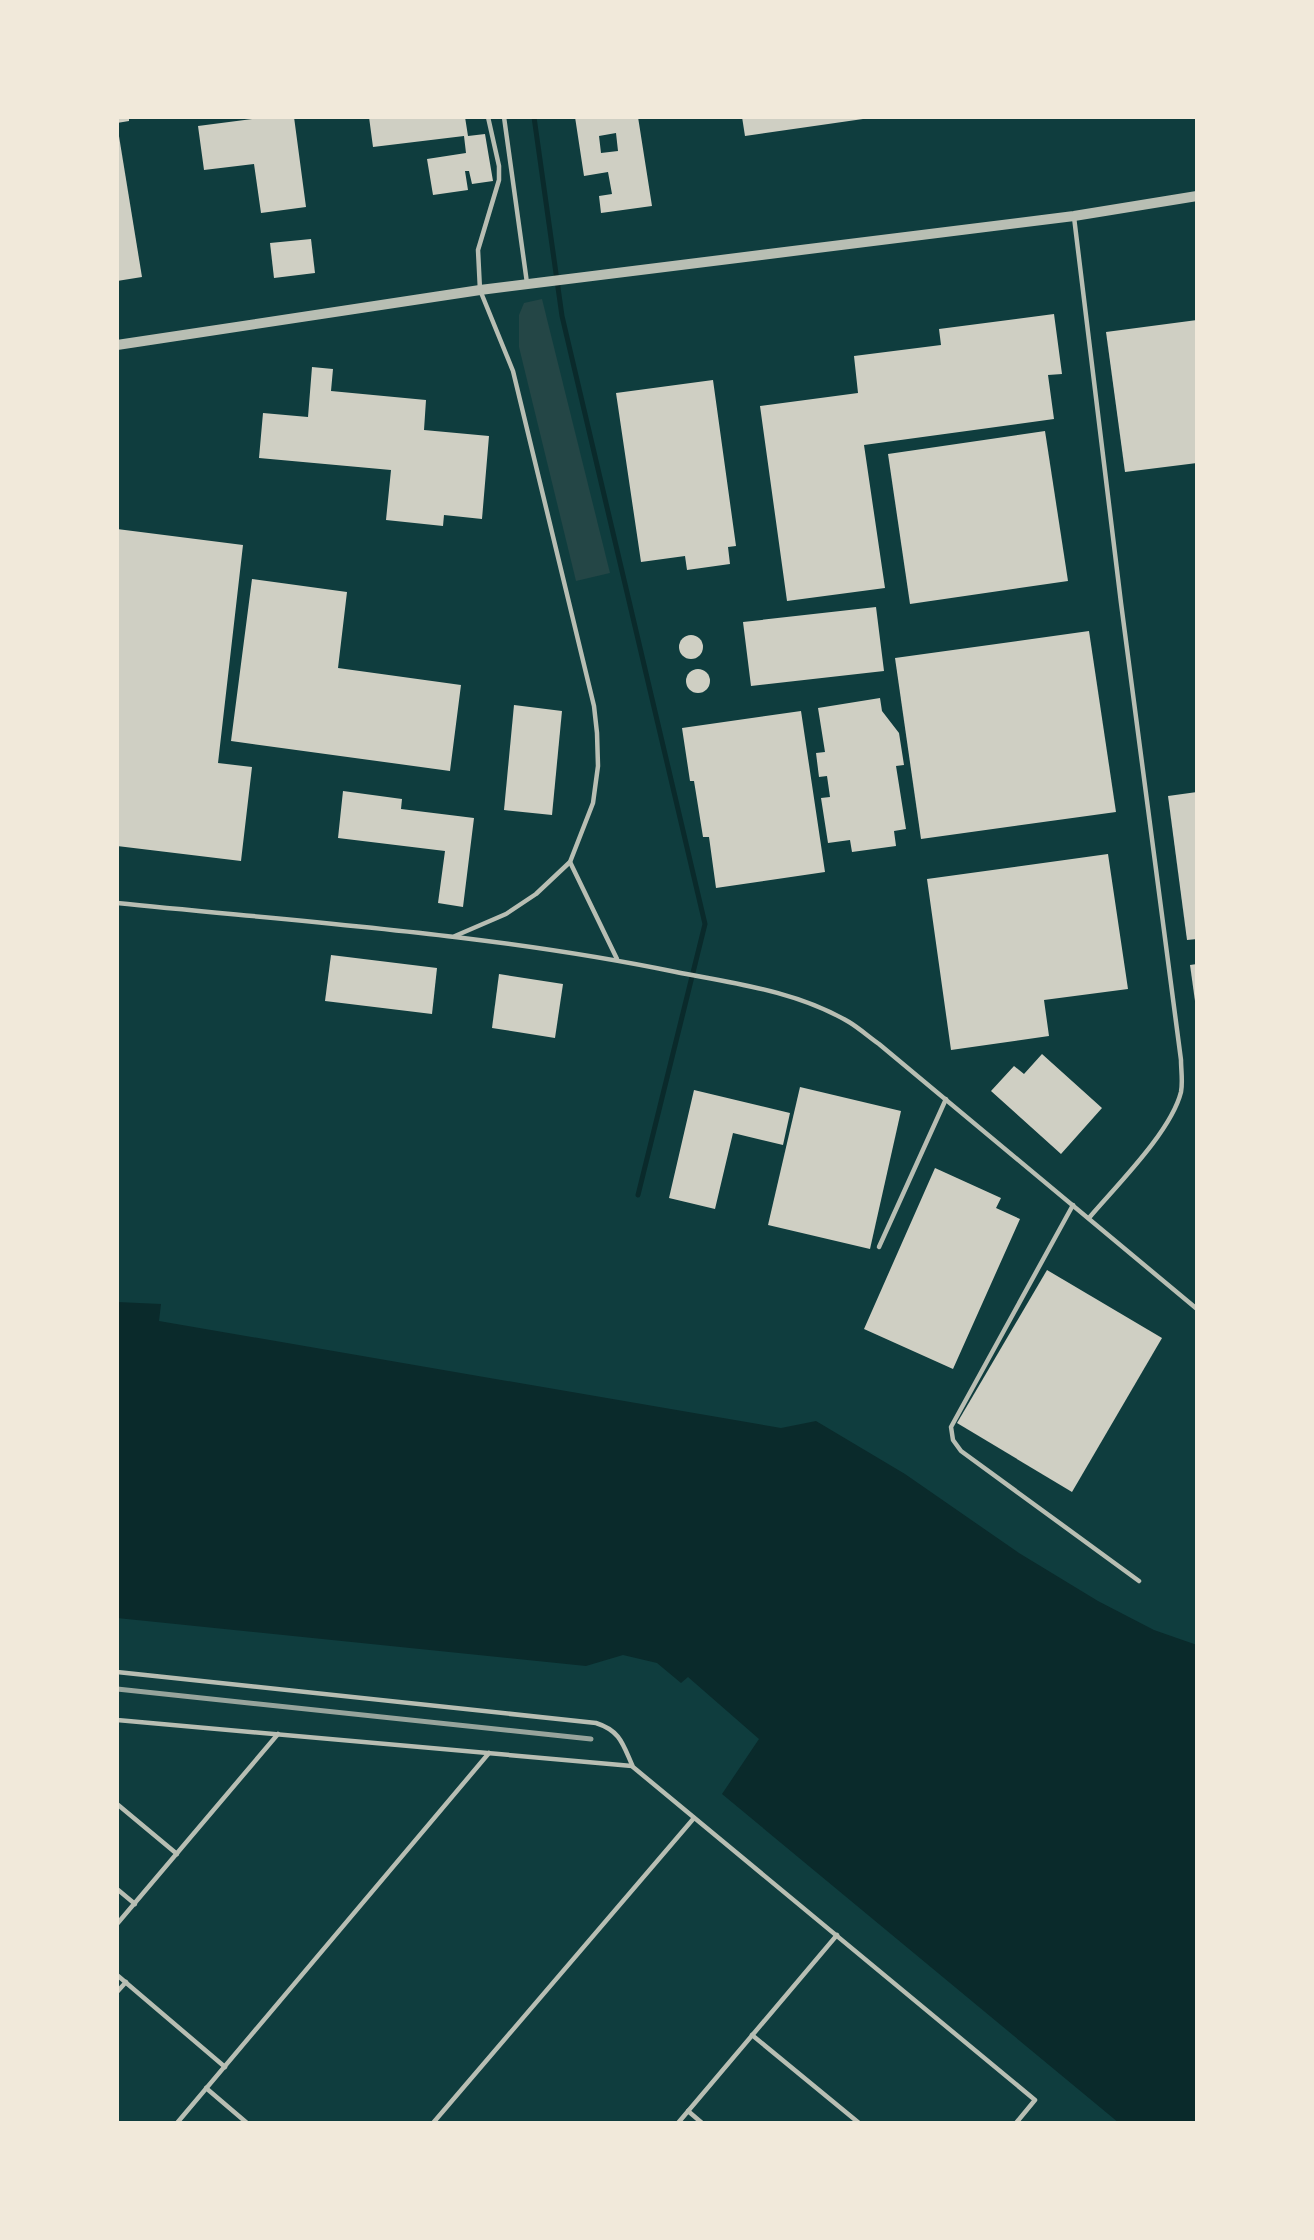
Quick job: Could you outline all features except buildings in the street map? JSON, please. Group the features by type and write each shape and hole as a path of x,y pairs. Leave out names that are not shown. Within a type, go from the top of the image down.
{"street":[{"path":"117,345 480,290 1074,216 1197,196"}],"lane":[{"path":"454,937 506,914 536,894 570,862 593,803 598,766 594,706 513,371 480,290 478,250 499,180 499,166 488,117"},
{"path":"504,117 531,284"},
{"path":"1074,216 1181,1060 1181,1090 1173,1114 1156,1139 1089,1218"},
{"path":"570,862 617,959"},
{"path":"117,903 454,937 617,959 738,984 804,1002 848,1021 879,1044 1197,1310"},
{"path":"880,1247 946,1099"},
{"path":"1073,1205 951,1427 953,1440 961,1451 1139,1581"},
{"path":"117,1672 596,1723 611,1728 633,1766 1035,2100 1016,2123"},
{"path":"117,1720 633,1766"},
{"path":"117,1924 278,1734"},
{"path":"177,2123 489,1753"},
{"path":"117,1804 177,1854"},
{"path":"433,2123 695,1817"},
{"path":"117,1889 135,1904"},
{"path":"678,2123 837,1935"},
{"path":"117,1975 225,2067"},
{"path":"118,1990 125,1982"},
{"path":"752,2035 859,2123"},
{"path":"206,2088 247,2123"},
{"path":"688,2111 702,2123"}],"shaded area":[{"path":"542,299 610,573 576,581 519,347 519,315 524,303"},
{"path":"117,1302 161,1304 159,1321 781,1428 816,1421 905,1474 1019,1553 1098,1601 1154,1630 1197,1645 1197,2123 1119,2123 722,1794 759,1739 688,1677 681,1683 657,1663 623,1655 586,1666 117,1618"}],"waterway":[{"path":"534,117 562,316 705,924 638,1195"}],"railway":[{"path":"117,1689 591,1739"}]}
